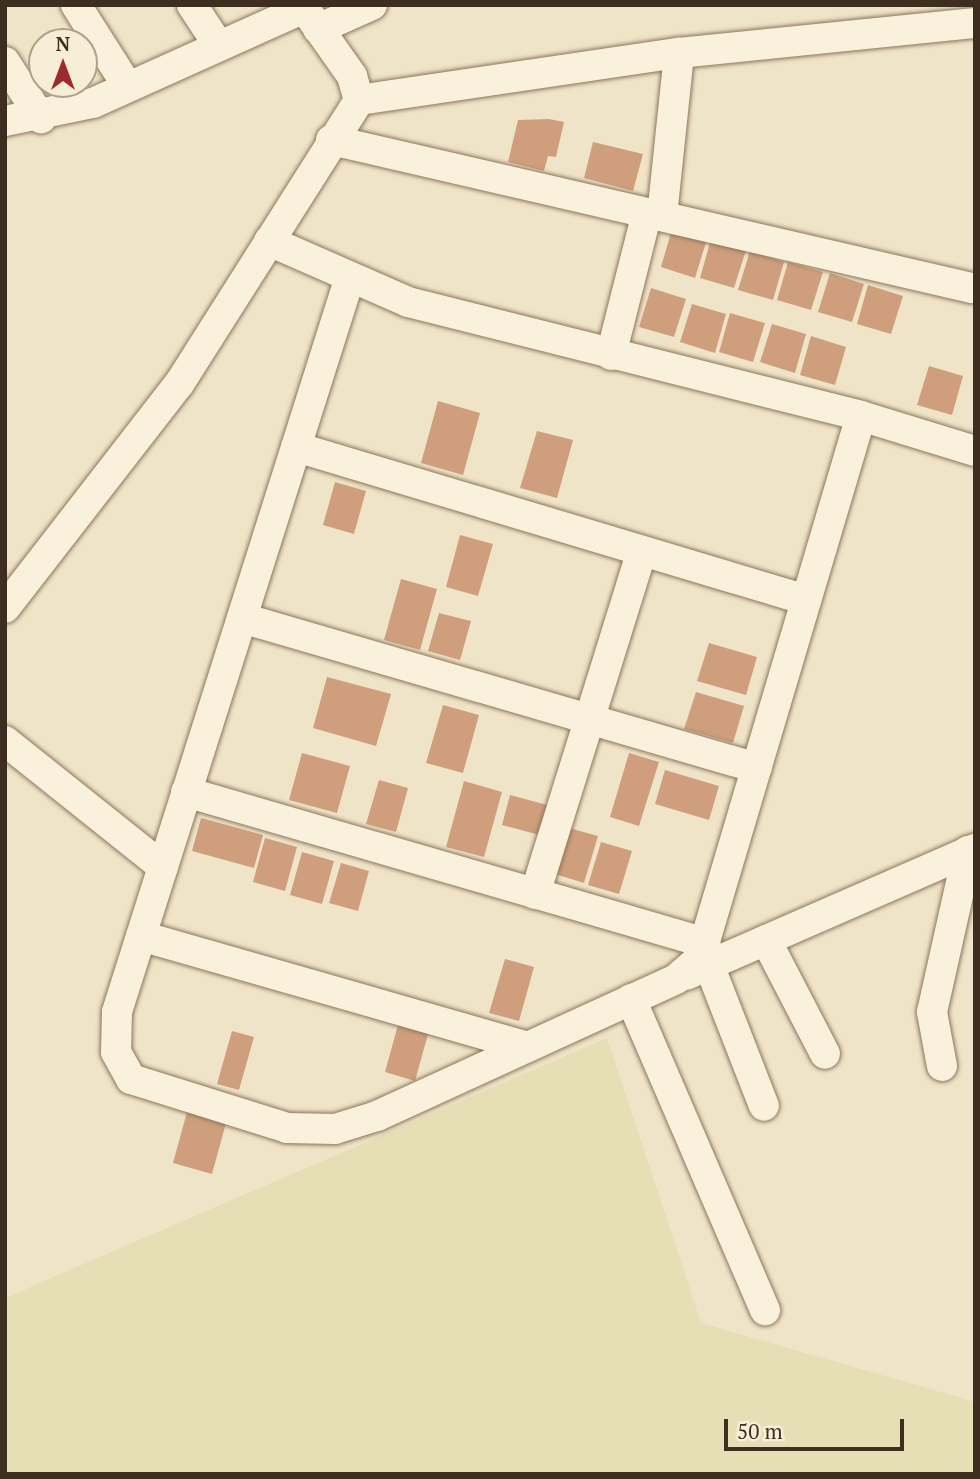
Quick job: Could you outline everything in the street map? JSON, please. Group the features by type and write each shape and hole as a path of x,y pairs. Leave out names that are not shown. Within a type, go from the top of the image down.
{"street":[{"path":"76,5 128,87"},
{"path":"192,5 219,46"},
{"path":"5,121 41,118 128,87 219,46 307,15 372,5"},
{"path":"307,15 352,76 359,100"},
{"path":"5,608 180,384 331,140 359,100 679,53 975,23"},
{"path":"611,355 655,214 679,53"},
{"path":"5,62 41,118"},
{"path":"331,140 972,288"},
{"path":"269,241 349,279 408,302 861,416 975,451"},
{"path":"349,279 117,1012 116,1052 131,1079 287,1128 335,1129 377,1116 676,979 707,954 766,940 971,850"},
{"path":"764,1106 707,954 803,598 861,416"},
{"path":"296,447 803,598"},
{"path":"535,894 642,551"},
{"path":"242,618 757,768"},
{"path":"5,741 163,867"},
{"path":"186,792 535,894 707,954"},
{"path":"942,1066 932,1012 971,850"},
{"path":"141,936 525,1046"},
{"path":"766,940 825,1054"},
{"path":"631,999 765,1310"}],"shaded area":[{"path":"607,1038 701,1323 975,1402 975,1474 5,1474 5,1298"}],"building":[{"path":"549,119 564,122 556,157 548,156 544,171 508,162 518,120"},
{"path":"593,142 643,154 633,191 584,178"},
{"path":"672,229 707,239 695,278 661,267"},
{"path":"711,239 746,250 734,288 700,278"},
{"path":"750,251 784,262 773,300 738,290"},
{"path":"788,262 823,272 811,310 777,300"},
{"path":"830,273 864,284 852,322 818,312"},
{"path":"868,285 903,296 891,334 857,324"},
{"path":"651,288 686,299 674,337 639,327"},
{"path":"692,304 726,314 715,353 680,342"},
{"path":"730,313 765,323 753,362 719,352"},
{"path":"772,324 806,334 795,373 760,362"},
{"path":"811,336 846,347 835,385 800,375"},
{"path":"929,366 963,376 952,415 917,405"},
{"path":"438,401 480,413 463,475 421,463"},
{"path":"537,431 573,440 557,498 520,488"},
{"path":"335,482 366,491 354,534 323,525"},
{"path":"460,535 493,544 478,596 446,587"},
{"path":"401,579 437,589 420,650 384,640"},
{"path":"439,613 471,621 460,660 428,651"},
{"path":"709,643 757,657 746,695 697,681"},
{"path":"327,677 391,694 376,746 313,728"},
{"path":"696,692 744,706 733,743 684,729"},
{"path":"443,705 479,715 463,773 426,763"},
{"path":"302,753 350,766 337,813 289,800"},
{"path":"629,753 659,762 639,826 610,817"},
{"path":"665,770 719,786 709,820 655,804"},
{"path":"379,780 408,788 396,832 366,824"},
{"path":"464,781 502,792 484,857 446,847"},
{"path":"510,795 551,806 543,836 502,825"},
{"path":"201,818 263,835 254,868 192,851"},
{"path":"569,828 598,836 584,883 555,874"},
{"path":"265,838 297,847 285,891 253,882"},
{"path":"601,842 632,851 619,894 588,885"},
{"path":"302,852 334,861 322,904 290,895"},
{"path":"341,863 369,871 358,911 329,903"},
{"path":"505,959 534,967 519,1021 489,1013"},
{"path":"398,1025 428,1034 415,1081 385,1072"},
{"path":"232,1031 254,1037 239,1090 217,1084"},
{"path":"187,1112 226,1123 212,1174 173,1163"}]}
